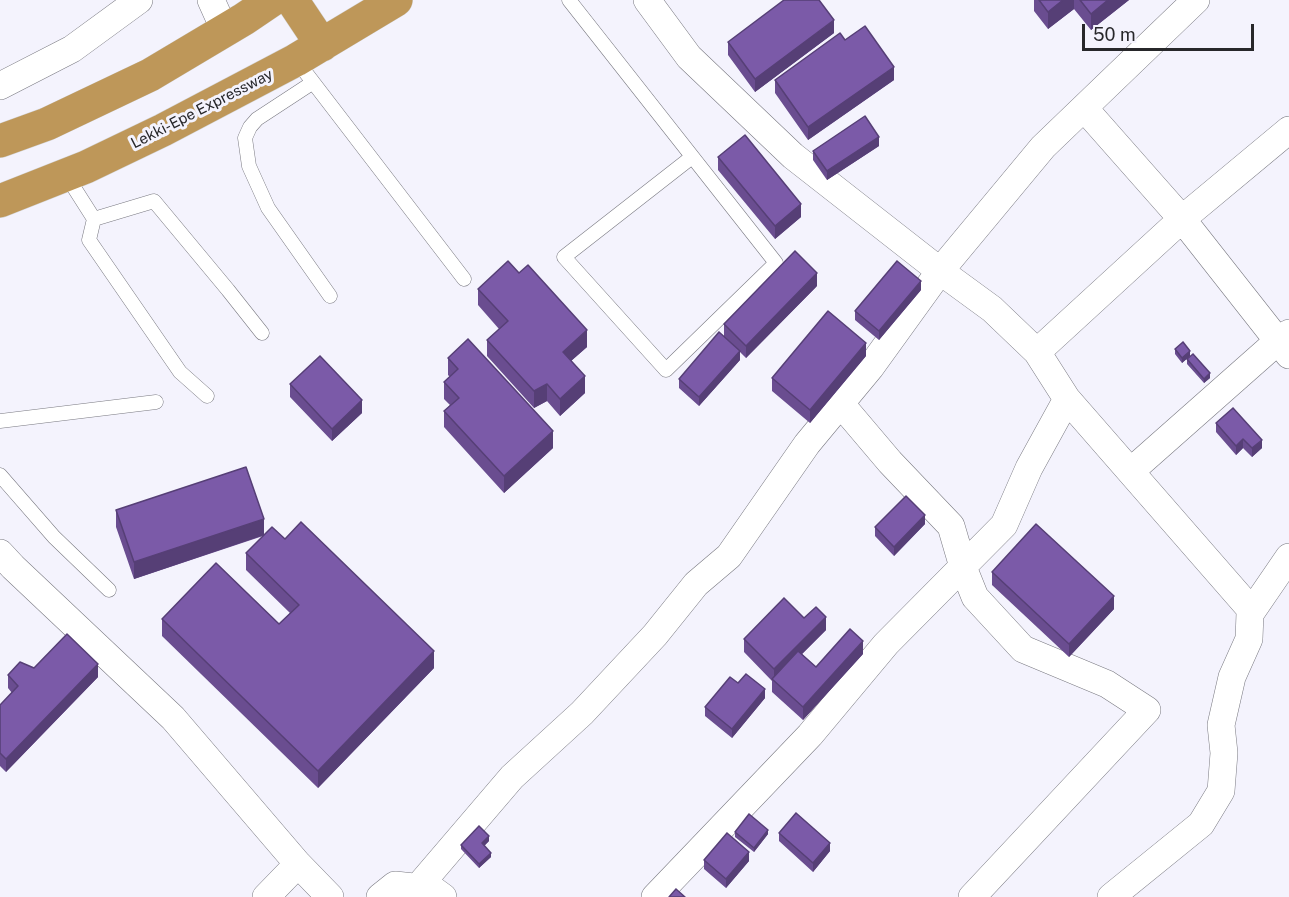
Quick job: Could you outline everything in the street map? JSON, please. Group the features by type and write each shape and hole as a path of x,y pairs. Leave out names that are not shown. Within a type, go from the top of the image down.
{"highway":[{"path":"0,141 47,124 150,75 272,0"},
{"path":"292,0 310,63"},
{"name":"Lekki-Epe Expressway","path":"0,201 66,175 310,63 396,0"}],"street":[{"path":"0,86 72,49 139,0"},
{"path":"211,0 225,31"},
{"path":"647,0 689,57 793,156 992,309 1037,352 1067,399 1252,611"},
{"path":"380,897 395,885 431,892 512,777 582,713 655,635 696,584 729,556 807,444 870,368 940,271 1043,147 1196,0"},
{"path":"1084,108 1182,219 1285,343 1131,471"},
{"path":"1037,352 1182,219 1289,130"},
{"path":"655,897 810,735 886,644 1004,525 1029,468 1067,399"},
{"path":"840,403 890,462 951,526 975,597 1023,649 1107,684 1147,710 972,897"},
{"path":"0,553 173,718 298,864 330,897"},
{"path":"1111,897 1201,824 1221,791 1224,753 1221,725 1232,677 1249,639 1250,613 1289,557"},
{"path":"266,897 298,864"}],"lane":[{"path":"568,0 776,263 666,370 564,257 692,157"},
{"path":"330,296 268,208 249,166 245,138 250,127 310,63 464,279"},
{"path":"66,175 94,219 89,240 180,372 207,396"},
{"path":"94,219 153,201 262,333"},
{"path":"0,421 156,402"},
{"path":"0,475 54,537 109,590"}],"building":[{"path":"784,0 819,0 834,20 755,79 728,42"},
{"path":"1039,0 1063,0 1048,12"},
{"path":"1080,0 1108,0 1091,14"},
{"path":"865,26 894,67 808,127 775,80 840,33 845,40"},
{"path":"865,116 879,137 827,171 813,151"},
{"path":"745,135 801,204 775,226 718,157"},
{"path":"795,251 817,273 746,346 724,324"},
{"path":"508,261 519,273 528,265 587,330 563,352 585,376 560,399 547,384 534,391 487,340 508,321 478,289"},
{"path":"897,261 921,281 879,331 855,311"},
{"path":"828,311 866,343 810,410 772,378"},
{"path":"719,332 740,351 699,397 679,379"},
{"path":"468,339 553,431 504,476 444,411 459,398 444,382 458,369 448,358"},
{"path":"1183,342 1190,351 1182,358 1175,349"},
{"path":"1193,354 1210,373 1204,379 1187,359"},
{"path":"320,356 362,400 332,429 290,384"},
{"path":"1233,408 1262,440 1252,448 1243,439 1236,446 1216,423"},
{"path":"246,467 264,519 134,562 116,510"},
{"path":"906,496 925,515 894,547 875,527"},
{"path":"301,522 434,651 318,771 162,619 216,563 279,624 299,605 246,553 272,527 285,539"},
{"path":"1036,524 1114,596 1069,644 992,572"},
{"path":"784,598 804,618 816,607 826,617 774,669 744,639"},
{"path":"850,629 863,641 803,707 772,679 798,651 816,667"},
{"path":"67,634 98,664 6,759 0,753 0,705 18,686 8,675 20,662 34,668"},
{"path":"746,674 765,689 732,729 705,707 730,677 738,683"},
{"path":"796,813 830,843 813,863 779,833"},
{"path":"749,814 768,830 754,848 735,832"},
{"path":"479,826 489,836 482,843 491,853 479,864 461,845"},
{"path":"727,833 749,852 726,879 704,860"},
{"path":"676,889 685,897 669,897"}]}
